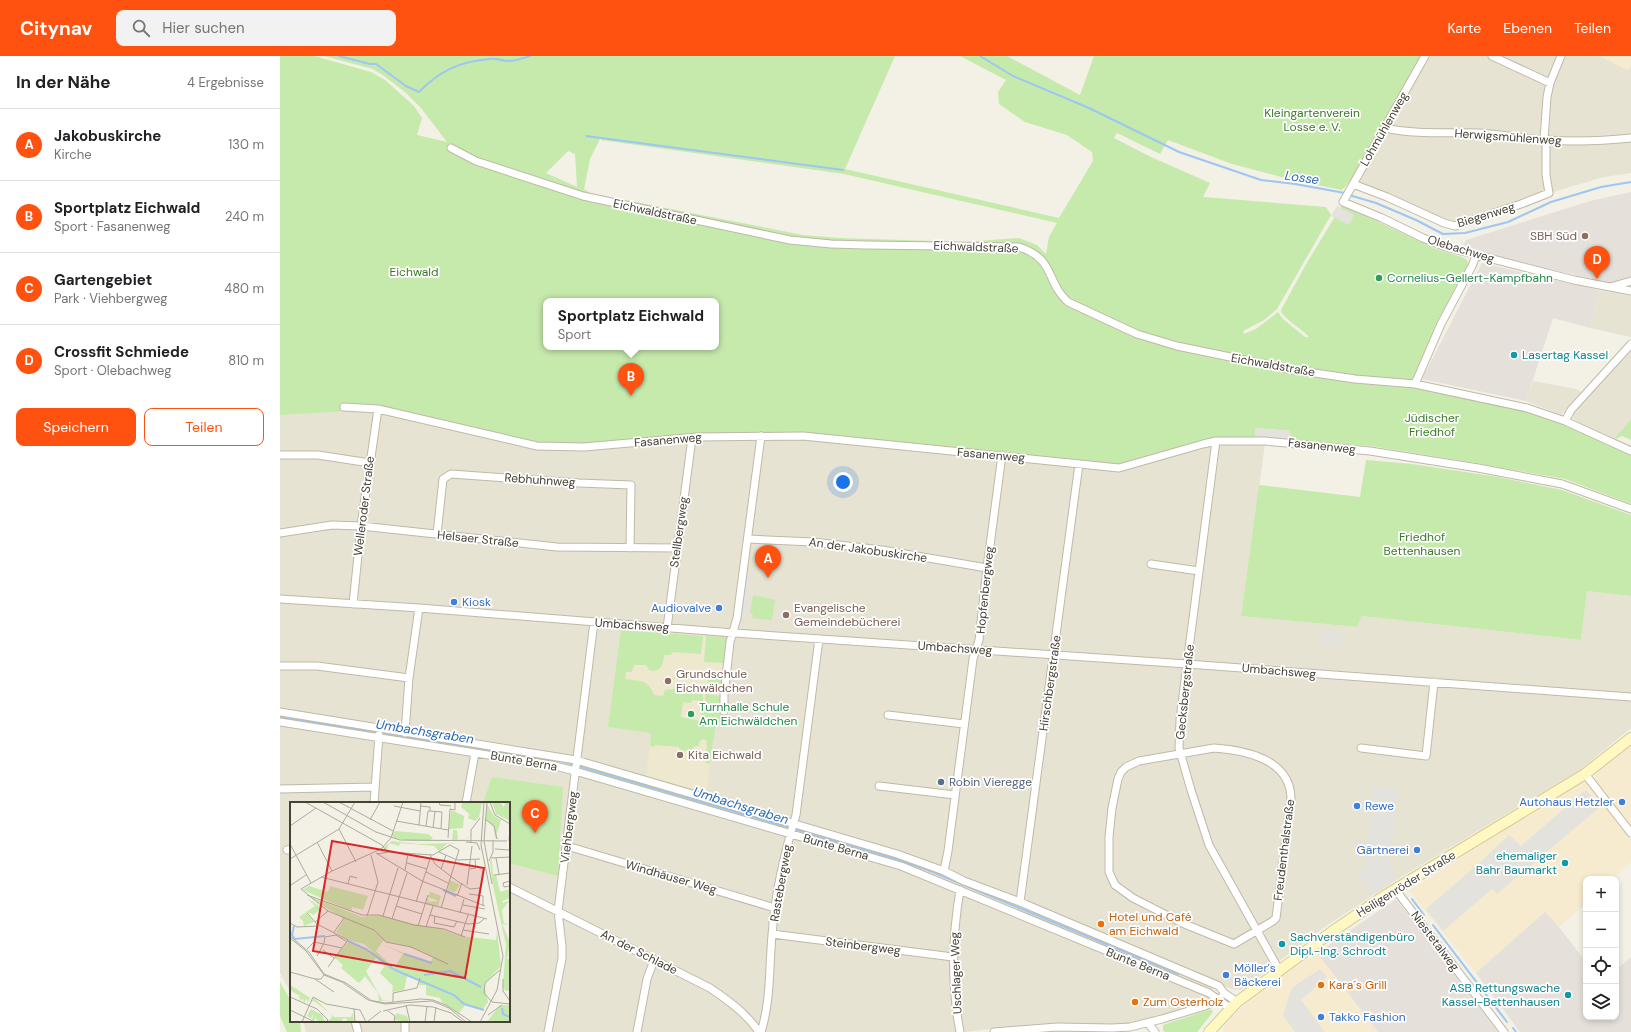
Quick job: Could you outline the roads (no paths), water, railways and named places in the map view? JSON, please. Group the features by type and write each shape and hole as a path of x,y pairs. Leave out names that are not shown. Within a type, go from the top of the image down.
{"street":[{"name":"Lohmühlenweg","path":"1344,201 1426,56"},
{"path":"1492,56 1550,83"},
{"path":"1545,140 1547,97 1550,83 1561,56"},
{"name":"Herwigsmühlenweg","path":"1385,128 1432,133 1480,133 1545,140 1579,141 1631,138"},
{"name":"Biegenweg","path":"1352,186 1387,197 1444,223 1455,226 1549,193 1546,175 1545,140"},
{"name":"Eichwaldstraße","path":"452,148 476,161 583,196 790,240 866,246 1019,247 1032,252 1042,260 1061,295 1068,302 1137,334 1203,352 1288,369 1415,384 1527,408 1565,421 1631,451"},
{"name":"Olebachweg","path":"1344,201 1423,238 1446,247 1476,256 1608,288 1631,291"},
{"path":"1415,384 1440,324 1476,256"},
{"path":"1608,288 1631,282"},
{"path":"1565,421 1571,410 1631,344"},
{"name":"Fasanenweg","path":"344,407 378,409 538,446 584,447 692,438 761,436 838,438 1119,468 1188,447 1216,442 1265,440 1370,451 1478,468 1562,484 1631,509"},
{"name":"Welleroder Straße","path":"353,604 361,526 378,409"},
{"path":"724,711 724,695 730,642 734,633 761,436"},
{"name":"Stellbergweg","path":"667,628 692,438"},
{"name":"Gecksbergstraße","path":"1216,442 1180,720 1180,753 1209,845 1279,970"},
{"path":"280,455 318,455 370,463"},
{"name":"Hopfenbergweg","path":"944,870 948,851 973,659 980,640 987,568 1002,455"},
{"name":"Hirschbergstraße","path":"1020,902 1079,464"},
{"name":"Rebhuhnweg","path":"437,534 443,479 451,474 631,485 630,548"},
{"name":"Helsaer Straße","path":"280,534 332,525 361,526 557,547 677,548"},
{"name":"An der Jakobuskirche","path":"748,539 821,542 882,550 987,568"},
{"path":"1151,564 1199,571"},
{"name":"Umbachsweg","path":"280,599 1631,697"},
{"path":"404,733 409,678 419,608"},
{"name":"Viehbergweg","path":"548,1032 562,958 558,911 594,622"},
{"name":"Rastebergweg","path":"760,1032 765,1019 769,992 775,908 792,828 818,639"},
{"path":"280,666 316,666 409,678"},
{"path":"1361,748 1426,756 1434,682"},
{"name":"Bunte Berna","path":"280,712 475,753 576,765 792,828 901,866 1209,993 1219,1000 1234,1005"},
{"path":"888,716 964,724"},
{"name":"Bunte Berna","path":"280,722 380,733 404,733 576,765 792,828 897,854 944,870 964,881 1020,902 1219,986 1224,993"},
{"path":"374,802 380,733"},
{"name":"Heiligenröder Straße","path":"1209,1032 1234,1005 1333,931 1395,889 1585,774 1631,738"},
{"name":"Freudenthalstraße","path":"1214,748 1238,751 1254,756 1272,764 1285,775 1288,781 1291,798 1276,918 1257,931 1234,944 1182,923 1133,898 1114,885 1109,872 1109,837 1112,808 1118,779 1121,772 1126,767 1139,761 1214,748"},
{"path":"466,802 475,753"},
{"path":"1585,774 1631,833"},
{"path":"879,786 955,795"},
{"path":"280,790 375,787"},
{"name":"Windhäuser Weg","path":"566,846 775,908"},
{"name":"An der Schlade","path":"510,887 710,988 734,1004 750,1019 760,1032"},
{"name":"Niestetalweg","path":"1395,889 1504,1032"},
{"name":"Uschlager Weg","path":"960,890 955,920 953,958 957,1015 960,1032"},
{"name":"Steinbergweg","path":"772,934 953,958"},
{"path":"638,1032 647,979 654,960"},
{"path":"994,1032 1057,1028 1112,1028 1148,1023 1205,1006 1219,1000 1224,993 1234,1005"},
{"path":"355,1022 358,1032"},
{"path":"1148,1023 1155,1032"}],"waterway":[{"path":"339,56 370,64 376,64 406,86 419,92 434,78 451,68 469,62 492,59 512,61 530,56"},
{"name":"Losse","path":"980,56 1013,76 1089,108 1179,152 1261,180 1295,184 1345,193"},
{"path":"586,136 843,170"},
{"name":"Losse","path":"1349,195 1376,203 1416,220 1443,234 1465,233 1508,222 1551,202 1601,187 1631,182"},
{"name":"Umbachsgraben","path":"280,717 561,761 790,828"},
{"name":"Umbachsgraben","path":"794,829 928,870 1178,974"},
{"name":"Umbachsgraben","path":"1412,899 1424,915"},
{"name":"Umbachsgraben","path":"1433,925 1507,1022"},
{"name":"Umbachsgraben","path":"1513,1028 1516,1032"}],"place":[{"name":"SBH Süd","path":"1585,236"},
{"name":"Cornelius-Gellert-Kampfbahn","path":"1379,278"},
{"name":"Crossfit Schmiede","path":"1597,279"},
{"name":"Lasertag Kassel","path":"1514,355"},
{"name":"Sportplatz Eichwald","path":"631,396"},
{"name":"Jakobuskirche","path":"768,578"},
{"name":"Kiosk","path":"454,602"},
{"name":"Audiovalve","path":"719,608"},
{"name":"Evangelische Gemeindebücherei","path":"786,615"},
{"name":"Grundschule Eichwäldchen","path":"668,681"},
{"name":"Turnhalle Schule Am Eichwäldchen","path":"691,714"},
{"name":"Kita Eichwald","path":"680,755"},
{"name":"Robin Vieregge","path":"941,782"},
{"name":"Autohaus Hetzler","path":"1622,802"},
{"name":"Rewe","path":"1357,806"},
{"name":"Gartengebiet","path":"535,833"},
{"name":"Gärtnerei","path":"1417,850"},
{"name":"ehemaliger Bahr Baumarkt","path":"1565,863"},
{"name":"Hotel und Café am Eichwald","path":"1101,924"},
{"name":"Sachverständigenbüro Dipl.-Ing. Schrodt","path":"1282,944"},
{"name":"Möller's Bäckerei","path":"1226,975"},
{"name":"Kara´s Grill","path":"1321,985"},
{"name":"ASB Rettungswache Kassel-Bettenhausen","path":"1568,995"},
{"name":"Zum Osterholz","path":"1135,1002"},
{"name":"Takko Fashion","path":"1321,1017"}],"park label":[{"name":"Kleingartenverein Losse e. V.","path":"1312,120"},
{"name":"Eichwald","path":"414,272"},
{"name":"Jüdischer Friedhof","path":"1432,425"},
{"name":"Friedhof Bettenhausen","path":"1422,544"}]}
